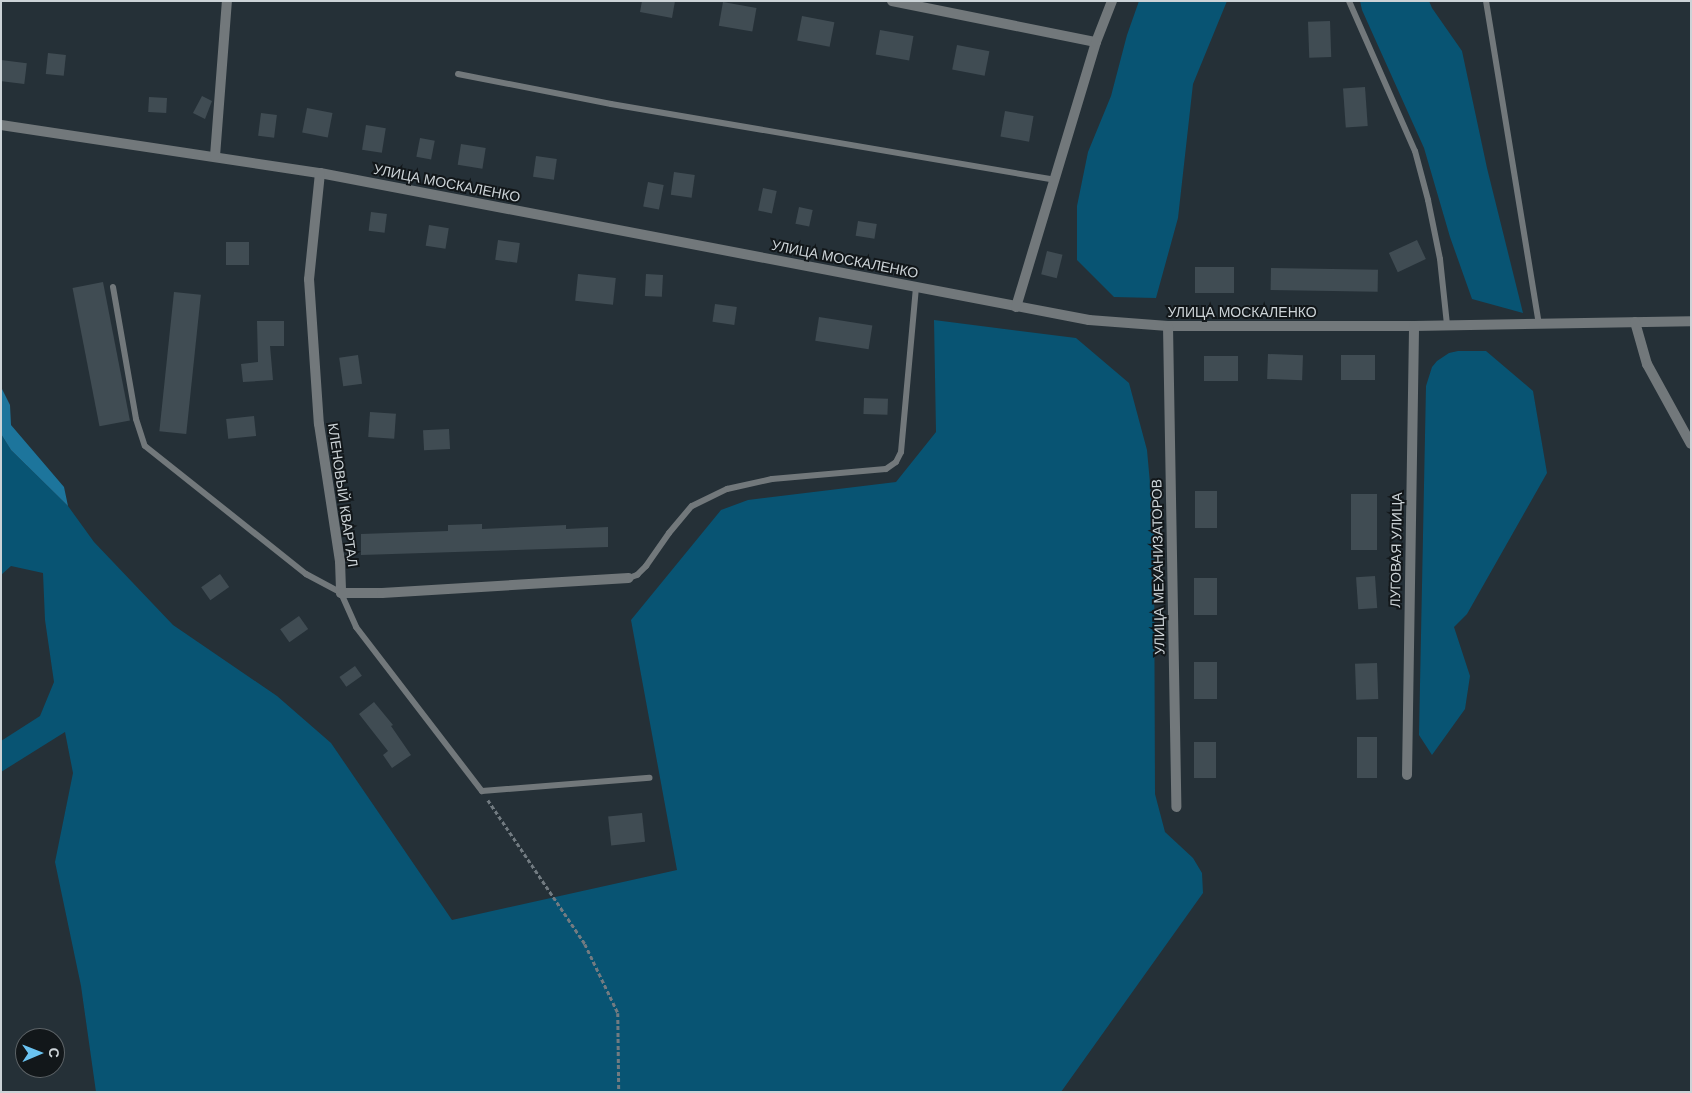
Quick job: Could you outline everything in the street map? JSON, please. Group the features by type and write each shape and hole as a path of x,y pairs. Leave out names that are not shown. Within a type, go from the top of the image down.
{"street":[{"path":"214,156 227,1"},
{"path":"892,1 1096,42"},
{"path":"1016,307 1096,42 1112,1"},
{"name":"УЛИЦА МОСКАЛЕНКО","path":"1,125 320,173 1089,320 1168,326 1414,326 1691,321"},
{"name":"КЛЕНОВЫЙ КВАРТАЛ","path":"320,173 309,278 319,424 340,561 341,593"},
{"path":"1634,322 1647,364 1691,444"},
{"name":"УЛИЦА МЕХАНИЗАТОРОВ","path":"1168,326 1176,807"},
{"name":"ЛУГОВАЯ УЛИЦА","path":"1406,775 1414,326"},
{"path":"341,593 382,593 630,578"}],"lane":[{"path":"1350,1 1415,151 1428,200 1440,259 1447,324"},
{"path":"1486,1 1539,323"},
{"path":"458,74 611,104 1055,180"},
{"path":"630,578 637,575 646,566 669,532 692,506 727,489 772,479 886,469 896,462 901,452 916,286"},
{"path":"113,287 136,419 145,446 306,574 341,593 356,627 482,791 649,778"}],"path":[{"path":"482,791 585,944 618,1013 620,1092"}],"shaded area":[{"path":"1139,1 1227,1 1193,84 1178,218 1156,298 1114,297 1077,260 1077,206 1088,152 1111,96 1127,35"},
{"path":"1360,1 1429,1 1462,51 1487,168 1523,313 1472,299 1450,237 1424,148 1362,10"},
{"path":"934,320 1076,338 1129,383 1147,450 1154,527 1155,794 1165,832 1193,858 1202,873 1203,893 1061,1092 96,1092 81,986 55,862 73,773 65,732 1,772 1,741 40,716 54,682 45,620 43,573 11,566 1,575 1,434 11,450 68,506 94,542 173,625 277,696 331,743 452,920 677,870 631,620 721,510 748,500 896,482 936,432"},
{"path":"1458,351 1486,351 1533,391 1547,473 1467,614 1454,627 1470,676 1465,709 1432,755 1419,735 1426,386 1432,367 1437,361 1449,353"},
{"path":"1,387 10,405 11,425 64,487 68,506 11,450 1,434"}],"building":[{"path":"642,1 675,1 672,18 640,12"},
{"path":"723,2 756,8 752,32 719,26"},
{"path":"802,16 834,22 830,47 797,41"},
{"path":"1330,21 1331,57 1309,58 1308,22"},
{"path":"880,30 913,36 909,61 876,55"},
{"path":"957,45 989,51 985,76 952,70"},
{"path":"48,53 66,55 64,76 46,74"},
{"path":"1,60 27,63 24,84 1,81"},
{"path":"1365,87 1368,126 1346,127 1343,89"},
{"path":"202,96 212,101 205,119 193,113"},
{"path":"149,97 167,98 166,113 148,112"},
{"path":"307,108 333,113 328,138 302,133"},
{"path":"1005,111 1034,116 1029,142 1000,137"},
{"path":"261,113 277,115 274,138 258,136"},
{"path":"366,125 386,128 382,153 362,150"},
{"path":"420,138 435,141 431,160 416,157"},
{"path":"461,144 486,148 482,169 458,165"},
{"path":"536,156 557,159 554,180 533,177"},
{"path":"674,172 695,175 692,198 671,195"},
{"path":"648,182 664,185 659,210 643,207"},
{"path":"763,188 777,191 772,213 758,210"},
{"path":"799,207 813,210 809,227 795,224"},
{"path":"371,212 387,214 385,233 369,231"},
{"path":"858,221 877,224 874,239 856,236"},
{"path":"429,225 449,228 445,249 426,246"},
{"path":"498,240 520,243 517,263 495,260"},
{"path":"1417,240 1426,259 1398,272 1389,253"},
{"path":"226,242 249,242 249,265 226,265"},
{"path":"1047,251 1063,255 1057,278 1041,274"},
{"path":"1195,267 1234,267 1234,293 1195,293"},
{"path":"1271,268 1378,270 1378,292 1271,290"},
{"path":"578,274 616,278 613,305 575,301"},
{"path":"646,274 663,275 662,297 645,296"},
{"path":"103,282 130,420 99,426 73,288"},
{"path":"174,292 201,295 186,434 159,431"},
{"path":"715,304 737,307 734,325 712,322"},
{"path":"819,317 872,325 869,349 815,341"},
{"path":"257,321 284,321 284,346 270,346 273,380 243,382 241,364 258,362"},
{"path":"1268,354 1303,355 1302,380 1267,379"},
{"path":"358,355 362,384 343,386 339,358"},
{"path":"1341,355 1375,355 1375,380 1341,380"},
{"path":"1204,356 1238,356 1238,381 1204,381"},
{"path":"864,398 888,399 887,415 863,414"},
{"path":"370,412 396,414 394,439 368,437"},
{"path":"254,416 256,436 228,439 226,419"},
{"path":"449,429 450,449 424,450 423,430"},
{"path":"1195,491 1217,491 1217,528 1195,528"},
{"path":"1351,494 1377,494 1377,550 1351,550"},
{"path":"482,524 482,529 566,525 566,529 608,527 608,547 361,555 361,534 448,531 448,525"},
{"path":"220,574 229,587 210,600 201,587"},
{"path":"1375,576 1377,608 1358,609 1356,577"},
{"path":"1194,578 1217,578 1217,615 1194,615"},
{"path":"299,616 308,629 289,642 280,629"},
{"path":"1194,662 1217,662 1217,699 1194,699"},
{"path":"1377,663 1378,699 1356,700 1355,664"},
{"path":"355,666 362,676 346,687 339,677"},
{"path":"374,702 393,725 391,726 411,755 392,768 383,755 388,751 359,714"},
{"path":"1357,737 1377,737 1377,778 1357,778"},
{"path":"1194,742 1216,742 1216,778 1194,778"},
{"path":"642,813 645,842 611,845 608,817"}]}
